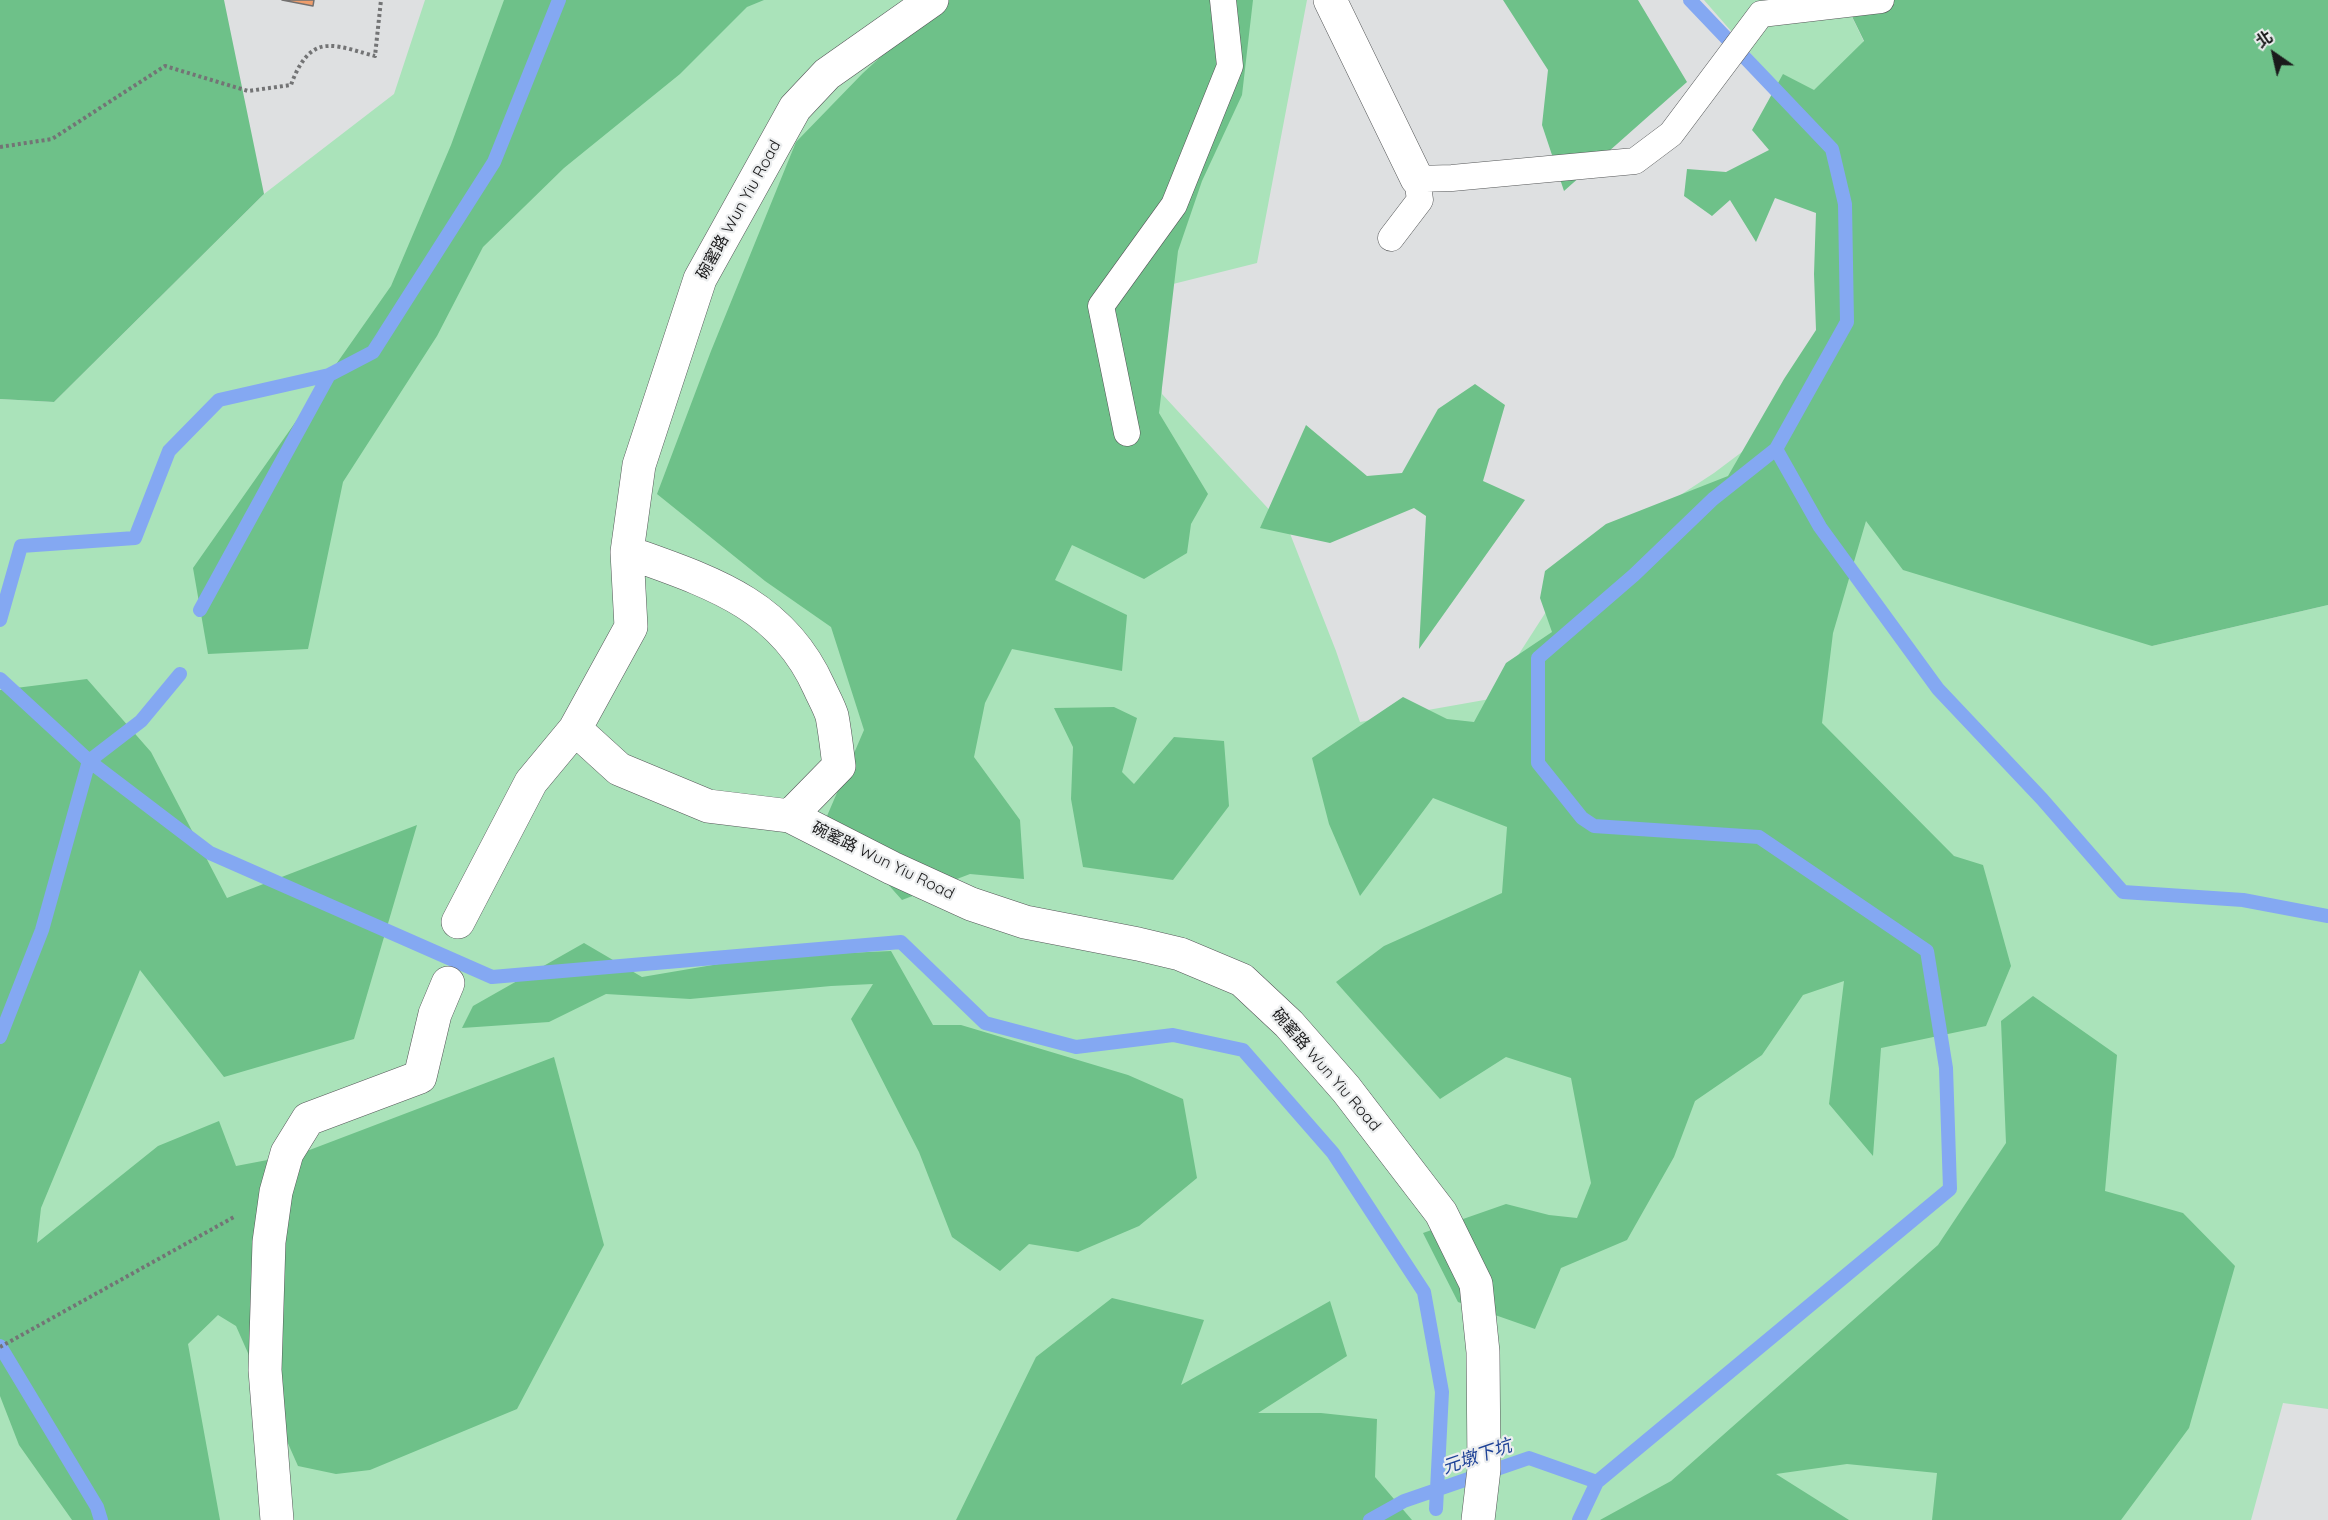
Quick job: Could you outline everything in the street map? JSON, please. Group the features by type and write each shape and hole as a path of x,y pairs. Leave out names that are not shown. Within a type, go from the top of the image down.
{"street":[{"name":"碗窰路 Wun Yiu Road","path":"932,0 827,74 795,108 700,279 639,465 627,552 631,627 575,729 619,769 708,806 790,816 892,868 971,904 1025,922 1180,954 1242,980 1289,1024 1346,1089 1441,1213 1476,1284 1483,1364 1484,1469 1479,1520"},
{"path":"1330,0 1417,179"},
{"name":"碗窰路 Wun Yiu Road","path":"627,552 695,576 750,604 784,631 811,669 831,714 839,766 790,816"},
{"path":"458,922 531,782 575,729"},
{"path":"277,1520 265,1370 269,1242 276,1192 286,1154 308,1119 420,1077 435,1014 448,983"}],"lane":[{"path":"1127,433 1101,306 1174,206 1230,66 1223,0"},
{"path":"1391,238 1420,200 1417,179 1452,178 1635,161 1671,134 1761,14 1881,0"}],"path":[{"path":"0,147 52,139 165,66 248,91 291,85 297,68 310,53 328,45 375,56 381,0"},
{"path":"0,1347 276,1192"}],"green space":[{"path":"0,0 224,0 264,194 54,402 0,399"},
{"path":"425,0 1307,0 1257,263 1153,289 1162,394 1289,531 1336,651 1360,722 1490,699 1578,562 1714,473 1831,385 1877,252 1779,86 1704,0 1844,0 2152,646 2328,605 2328,1409 2283,1403 2251,1520 0,1520 0,399 54,402 264,194 394,94"},
{"path":"504,0 764,0 747,7 680,74 564,168 483,247 437,336 343,482 308,649 208,654 193,568 391,286 451,145"},
{"path":"943,0 1253,0 1242,95 1202,181 1178,251 1159,413 1208,494 1191,524 1187,553 1144,579 1072,545 1055,580 1127,615 1122,671 1012,649 985,703 974,757 1020,820 1024,879 970,874 902,900 827,816 864,730 831,627 765,581 657,494 711,351 796,142 863,73"},
{"path":"1503,0 1638,0 1687,82 1564,191 1542,125 1548,70"},
{"path":"1844,0 2328,0 2328,605 2152,646 1903,570 1866,521 1833,633 1822,723 1954,856 1983,865 2011,966 1986,1026 1881,1048 1873,1156 1829,1104 1844,981 1803,995 1762,1055 1695,1101 1674,1157 1627,1240 1561,1268 1535,1329 1458,1302 1423,1233 1506,1204 1549,1215 1577,1218 1591,1183 1571,1078 1506,1057 1440,1099 1336,982 1384,946 1502,893 1507,827 1433,798 1360,896 1329,824 1312,758 1403,697 1447,719 1474,722 1506,663 1552,632 1540,598 1545,571 1606,524 1728,476 1784,379 1816,330 1814,274 1816,213 1775,198 1756,242 1730,200 1712,216 1684,196 1687,169 1726,172 1769,150 1752,130 1783,74 1814,90 1864,41"},
{"path":"1475,384 1505,405 1483,481 1525,500 1419,649 1426,516 1414,508 1330,543 1260,528 1306,425 1367,476 1402,473 1438,409"},
{"path":"87,679 151,752 227,898 417,825 354,1039 224,1077 140,970 41,1208 37,1243 158,1146 219,1121 236,1166 299,1154 554,1057 604,1245 517,1409 370,1470 336,1474 298,1466 236,1326 218,1315 188,1344 220,1520 72,1520 19,1445 0,1396 0,690"},
{"path":"1114,707 1137,718 1122,772 1134,784 1174,737 1224,741 1229,806 1173,880 1083,867 1071,799 1073,747 1054,708"},
{"path":"584,943 642,977 760,957 891,951 933,1025 961,1025 1128,1075 1183,1099 1197,1178 1139,1226 1078,1252 1029,1244 1000,1271 952,1237 919,1152 851,1019 873,984 690,999 606,994 549,1022 462,1028 473,1006"},
{"path":"2033,996 2117,1055 2105,1191 2183,1213 2235,1266 2189,1428 2121,1520 1932,1520 1937,1473 1847,1464 1776,1474 1849,1520 1600,1520 1671,1481 1938,1245 2006,1143 2001,1021"},
{"path":"1112,1298 1204,1320 1181,1385 1330,1301 1347,1356 1258,1413 1321,1413 1377,1419 1375,1477 1412,1520 956,1520 1036,1357"}],"building":[{"path":"282,0 314,0 313,6"}],"waterway":[{"path":"200,610 329,375 373,352 494,162 559,0"},
{"path":"1579,1520 1597,1482 1950,1189 1946,1068 1927,951 1759,837 1594,826 1582,818 1538,763 1538,658 1634,575 1713,499 1776,449 1847,322 1845,204 1832,149 1690,0"},
{"path":"0,620 21,546 135,538 169,451 219,400 329,375"},
{"path":"1776,449 1820,527 1938,689 2042,799 2123,892 2243,900 2328,916"},
{"path":"0,1037 42,930 89,761 141,721 180,674"},
{"path":"0,679 89,761 210,853 492,977 901,942 985,1023 1076,1047 1173,1035 1243,1050 1333,1153 1424,1292 1442,1392 1436,1509"},
{"path":"0,1346 97,1507 101,1520"},
{"name":"元墩下坑","path":"1370,1520 1404,1501 1529,1458 1597,1482"}]}
